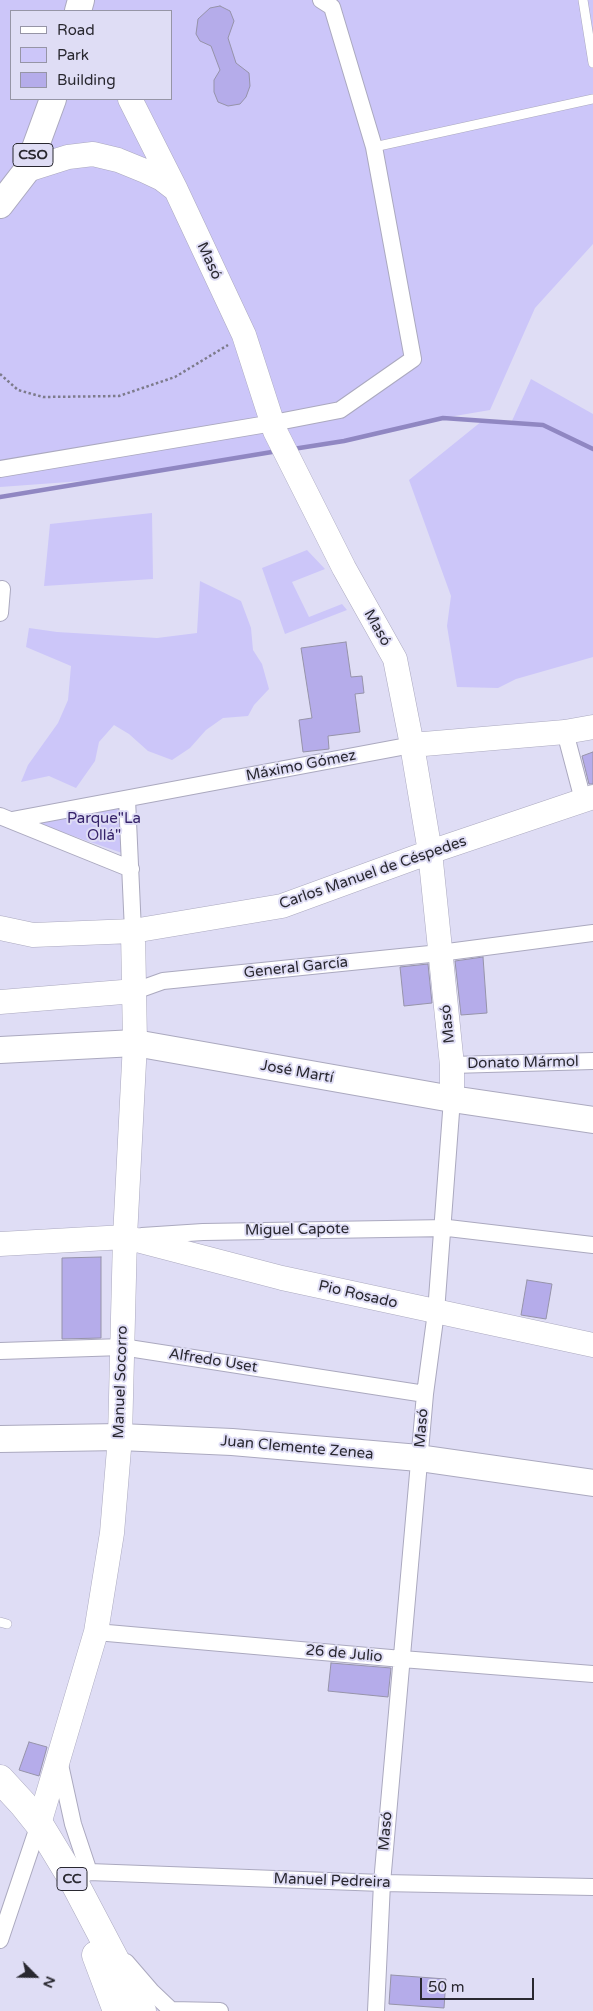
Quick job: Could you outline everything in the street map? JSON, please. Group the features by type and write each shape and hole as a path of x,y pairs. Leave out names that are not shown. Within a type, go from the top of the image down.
{"highway":[{"name":"CC","path":"0,1779 23,1804 82,1884 103,1936 142,2011"},
{"path":"82,1884 95,1951 117,2011"}],"main road":[{"name":"CSO","path":"0,205 27,170 53,100"},
{"name":"José Martí","path":"0,1050 135,1042 452,1099 593,1120"},
{"name":"Juan Clemente Zenea","path":"0,1439 120,1437 232,1442 419,1458 593,1483"}],"street":[{"path":"0,469 274,427 340,410 413,359 374,146 332,7 321,0"},
{"name":"Masó","path":"131,100 176,190 244,335 274,427 289,459 344,568 395,659 430,852 452,1064 452,1099 436,1312 424,1394 382,1882 376,2011"},
{"path":"27,170 68,157 93,154 118,160 145,171 162,179 176,190"},
{"path":"0,613 2,589"},
{"name":"Máximo Gómez","path":"6,818 126,798 412,745 565,732 593,727"},
{"path":"565,732 588,799"},
{"path":"126,798 133,931"},
{"name":"Carlos Manuel de Céspedes","path":"0,928 33,935 133,931 282,906 430,852 588,799"},
{"name":"Máximo Gómez","path":"6,818 131,869"},
{"name":"Manuel Socorro","path":"38,1824 96,1632 112,1533 120,1437 125,1237 135,1042 133,931"},
{"name":"General García","path":"0,1002 135,991 163,981 440,953 593,933"},
{"name":"Donato Mármol","path":"452,1064 593,1061"},
{"name":"Miguel Capote","path":"0,1244 203,1232 442,1228 593,1245"},
{"name":"Pio Rosado","path":"125,1237 282,1278 593,1345"},
{"name":"Alfredo Uset","path":"0,1351 122,1347 424,1394"},
{"name":"26 de Julio","path":"96,1632 593,1674"},
{"path":"58,1755 73,1824 82,1884"},
{"path":"1,1933 38,1824"},
{"name":"Manuel Pedreira","path":"82,1884 382,1882 593,1886"},
{"path":"103,1936 151,1991 171,2010 220,2011"}],"lane":[{"path":"583,0 593,63"},
{"path":"374,146 593,99"}],"path":[{"path":"0,374 18,390 43,396 119,396 176,377 244,335"}],"green space":[{"path":"0,0 81,0 78,10 10,10 10,100 172,100 172,10 79,10 83,0 593,0 593,244 535,308 490,410 443,418 344,441 110,479 0,487"},
{"path":"531,379 593,414 593,657 516,679 498,688 457,687 447,626 451,596 409,480 482,421 511,423"},
{"path":"152,513 153,579 44,586 50,524"},
{"path":"307,550 325,569 292,582 309,617 342,604 347,610 285,634 262,568"},
{"path":"200,581 241,601 251,628 253,650 262,664 269,689 254,705 248,716 223,718 206,730 190,748 172,760 148,751 129,734 114,725 99,742 95,761 76,788 49,776 21,782 28,765 58,723 68,700 71,666 26,647 29,628 57,632 157,638 197,633"},
{"name":"Parque\"La Ollá\"","path":"122,807 122,853 36,823"}],"building":[{"path":"220,6 230,11 234,21 228,38 236,63 249,73 250,86 246,97 240,104 228,106 218,102 214,92 214,80 220,70 211,46 200,41 196,34 198,19 210,8"},
{"path":"346,642 351,677 362,676 364,693 355,694 360,732 328,736 329,749 303,752 299,720 312,718 301,648"},
{"path":"593,752 593,784 589,784 582,756"},
{"path":"483,957 487,1013 461,1015 455,961"},
{"path":"428,964 432,1003 404,1006 400,967"},
{"path":"101,1257 101,1338 62,1339 62,1258"},
{"path":"527,1280 552,1284 546,1319 521,1315"},
{"path":"331,1663 391,1668 388,1697 328,1691"},
{"path":"29,1742 47,1747 39,1776 19,1770"},
{"path":"391,1975 446,1979 444,2008 389,2004"}],"waterway":[{"path":"293,449 344,441 443,418 543,425 593,449"},
{"path":"0,497 278,451"}]}
